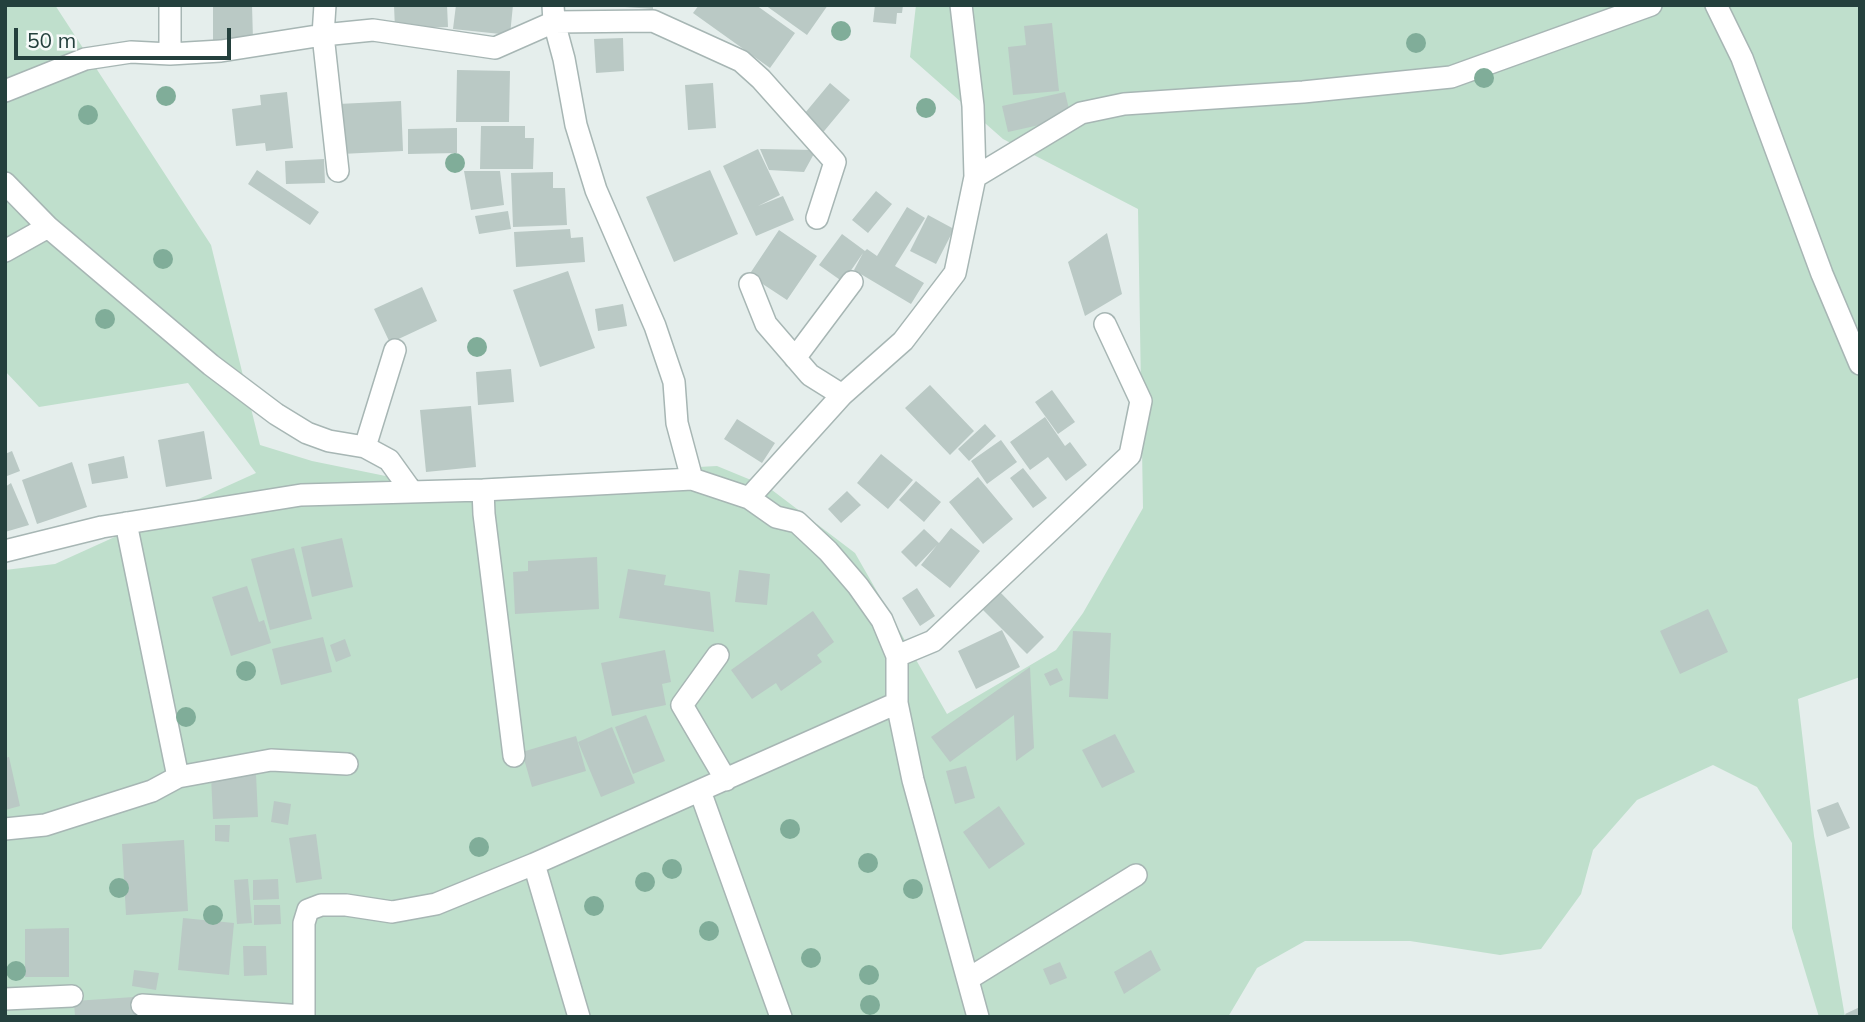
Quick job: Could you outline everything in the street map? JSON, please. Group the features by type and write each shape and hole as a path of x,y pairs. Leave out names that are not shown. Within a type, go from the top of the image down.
{"street":[{"path":"170,5 170,54"},
{"path":"325,5 323,35 338,172"},
{"path":"749,499 842,395 903,341 955,273 975,177 973,106 961,5"},
{"path":"975,177 1081,113 1124,104 1303,92 1451,77 1651,5"},
{"path":"1716,5 1742,58 1822,274 1860,365"},
{"path":"5,91 85,59 131,52 170,54 221,51 373,30 495,48 553,14 653,21 741,61 761,79 835,162 817,218"},
{"path":"553,14 576,125 596,190 655,326 674,382 677,423 692,479"},
{"path":"5,183 48,227 211,365 276,414 307,433 329,441 365,447 390,460 412,492"},
{"path":"5,251 48,227"},
{"path":"795,358 852,282"},
{"path":"750,284 766,324 810,375 842,395"},
{"path":"898,656 933,641 1130,455 1141,401 1105,324"},
{"path":"365,447 395,350"},
{"path":"5,551 47,539 126,523 301,495 483,490 692,479 749,499 776,517 797,523 828,551 882,620 898,656 897,704 913,780 978,1017"},
{"path":"483,490 514,756"},
{"path":"126,523 178,777"},
{"path":"718,655 682,705 726,780"},
{"path":"142,1005 304,1017 304,923 308,910 321,905 334,905 392,912 436,904 534,864 897,704"},
{"path":"5,829 45,825 152,791 178,777 271,760 347,764"},
{"path":"700,791 781,1017"},
{"path":"534,864 579,1017"},
{"path":"968,979 1136,875"},
{"path":"5,999 72,996"}],"green space":[{"path":"5,5 55,5 211,245 260,445 312,461 415,482 717,466 768,487 855,553 947,714 1056,650 1083,613 1143,508 1138,209 1003,139 910,57 916,5 1860,5 1860,677 1798,699 1814,836 1845,1017 1819,1017 1792,928 1792,843 1757,787 1713,765 1637,800 1593,850 1581,894 1541,949 1500,955 1410,941 1305,941 1257,968 1228,1017 5,1017 5,570 55,564 256,473 188,383 39,407 5,371"}],"building":[{"path":"213,5 252,5 253,40 213,41"},
{"path":"394,5 447,5 448,27 395,29"},
{"path":"456,5 513,5 510,35 453,29"},
{"path":"653,5 653,9 625,7"},
{"path":"699,5 756,5 795,33 770,68 693,13"},
{"path":"765,5 828,5 807,35"},
{"path":"875,5 903,5 902,13 897,13 896,24 873,22"},
{"path":"1052,23 1059,91 1013,95 1008,47 1026,45 1024,26"},
{"path":"623,38 624,71 596,73 594,39"},
{"path":"457,70 510,71 509,122 456,122"},
{"path":"713,83 716,128 688,130 685,85"},
{"path":"830,83 850,100 820,136 800,119"},
{"path":"287,92 293,148 266,151 265,143 236,146 232,109 261,105 260,95"},
{"path":"1065,92 1071,118 1008,132 1002,106"},
{"path":"401,101 403,151 341,154 338,104"},
{"path":"481,126 525,126 525,138 534,138 533,169 480,169"},
{"path":"457,128 457,153 408,154 408,129"},
{"path":"758,149 780,195 758,206 783,196 794,220 756,236 723,166"},
{"path":"760,149 816,150 804,172 769,170"},
{"path":"324,159 325,183 286,184 285,161"},
{"path":"257,170 319,212 310,225 248,184"},
{"path":"710,170 738,234 674,262 646,197"},
{"path":"464,171 500,171 504,205 471,210"},
{"path":"553,172 553,188 565,188 567,225 513,227 511,173"},
{"path":"876,191 892,204 868,233 852,220"},
{"path":"907,207 925,218 895,266 924,283 911,304 854,270 863,253 843,282 819,265 842,234 865,251 867,249 877,256"},
{"path":"508,211 511,229 479,234 475,216"},
{"path":"928,215 954,229 936,264 910,251"},
{"path":"570,229 571,238 583,237 585,262 516,267 514,232"},
{"path":"779,230 817,256 787,300 749,275"},
{"path":"1107,233 1122,294 1085,316 1068,262"},
{"path":"568,271 595,348 540,367 513,290"},
{"path":"422,287 437,321 390,343 374,309"},
{"path":"623,304 627,326 598,331 595,309"},
{"path":"511,369 514,402 478,405 476,372"},
{"path":"930,385 974,431 950,455 905,408"},
{"path":"1052,390 1075,422 1058,434 1035,402"},
{"path":"471,406 476,467 426,472 420,410"},
{"path":"1045,417 1065,446 1070,442 1087,465 1066,481 1048,457 1030,470 1010,442"},
{"path":"737,419 775,443 762,463 724,439"},
{"path":"985,424 996,436 969,461 958,449"},
{"path":"204,431 212,479 166,487 158,440"},
{"path":"1001,440 1017,462 987,484 971,461"},
{"path":"12,451 20,471 7,476 5,454"},
{"path":"881,454 913,480 888,509 857,483"},
{"path":"124,456 128,478 92,484 88,464"},
{"path":"72,462 87,507 37,524 22,480"},
{"path":"1023,468 1047,498 1033,508 1010,478"},
{"path":"978,477 1013,519 983,544 949,502"},
{"path":"916,481 941,502 924,522 899,500"},
{"path":"11,483 29,525 5,532 5,487"},
{"path":"847,491 861,505 841,523 828,509"},
{"path":"951,528 980,551 950,588 921,565 937,545 916,567 901,552 924,529 939,543"},
{"path":"342,538 353,587 312,597 301,547"},
{"path":"294,548 312,619 270,630 251,559"},
{"path":"597,557 599,609 515,614 513,572 528,571 528,561"},
{"path":"628,569 666,575 664,585 710,592 714,632 619,618"},
{"path":"739,570 770,574 767,605 735,602"},
{"path":"247,586 259,622 264,620 271,643 231,656 212,597"},
{"path":"917,588 935,616 920,626 902,598"},
{"path":"999,591 1044,637 1027,654 981,608"},
{"path":"1708,609 1728,652 1680,674 1660,631"},
{"path":"813,611 834,642 817,655 822,662 781,691 776,683 752,699 731,670"},
{"path":"1002,630 1020,667 976,689 958,651"},
{"path":"1073,631 1111,633 1108,699 1069,697"},
{"path":"323,637 332,672 281,685 272,649"},
{"path":"345,639 351,656 336,662 330,645"},
{"path":"665,650 671,682 662,684 666,705 612,716 601,663"},
{"path":"1030,667 1034,748 1016,761 1014,715 950,762 931,737"},
{"path":"1057,668 1063,680 1050,686 1044,674"},
{"path":"646,715 665,761 633,774 615,727"},
{"path":"612,727 635,783 601,797 578,742"},
{"path":"1115,734 1135,772 1102,788 1082,750"},
{"path":"576,736 586,771 532,787 522,752"},
{"path":"9,757 20,806 5,810 5,758"},
{"path":"966,766 975,798 955,804 946,771"},
{"path":"256,774 258,817 213,819 211,776"},
{"path":"274,801 291,804 288,825 271,822"},
{"path":"1838,802 1850,828 1827,837 1817,810"},
{"path":"999,806 1025,844 989,869 963,832"},
{"path":"215,825 230,825 229,842 215,841"},
{"path":"316,834 322,879 296,883 289,838"},
{"path":"184,840 188,911 126,915 122,844"},
{"path":"248,879 252,923 237,924 234,880"},
{"path":"278,879 279,899 253,900 253,880"},
{"path":"254,905 280,905 281,924 254,925"},
{"path":"183,918 234,923 229,975 178,970"},
{"path":"69,928 69,977 25,977 25,929"},
{"path":"243,946 266,946 267,975 244,976"},
{"path":"1151,950 1161,970 1124,994 1114,972"},
{"path":"1060,962 1067,978 1050,985 1043,969"},
{"path":"134,970 159,973 156,990 132,986"},
{"path":"134,997 135,1017 75,1017 74,1001"},
{"path":"1860,1007 1860,1017 1847,1017 1845,1014"}]}
